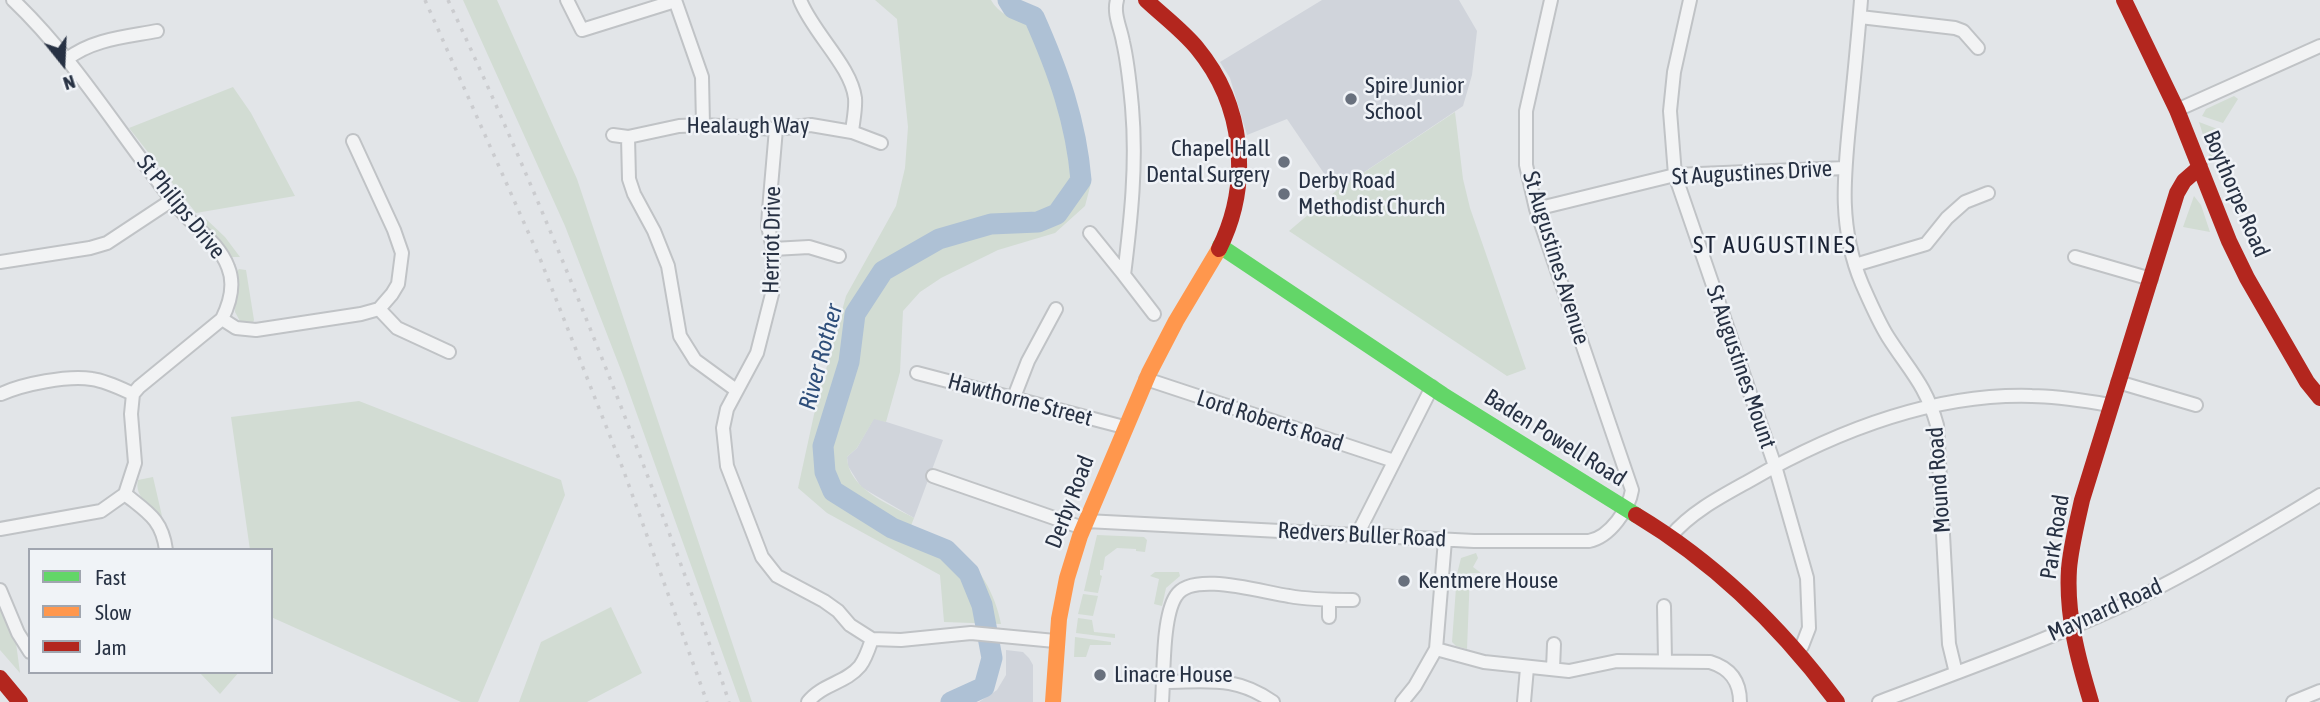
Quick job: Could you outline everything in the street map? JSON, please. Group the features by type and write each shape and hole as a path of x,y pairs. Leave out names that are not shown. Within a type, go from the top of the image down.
{"main road":[{"name":"Boythorpe Road","path":"2124,0 2177,110 2229,241 2250,284 2307,382 2320,398"},
{"name":"Derby Road","path":"1053,702 1055,641 1064,591 1085,524 1146,379 1171,329 1220,246 1235,212 1240,188 1240,167 1229,109 1213,71 1197,48 1148,1"},
{"name":"Park Road","path":"2091,702 2076,653 2068,597 2071,555 2082,500 2177,193 2184,181 2200,167"},
{"name":"Baden Powell Road","path":"1220,246 1309,308 1671,536 1716,571 1797,650 1837,702"},
{"path":"0,678 20,702"}],"street":[{"name":"St Philips Drive","path":"13,0 67,59 172,200 221,251 230,270 231,287 229,304 222,319"},
{"path":"567,0 583,30 675,0 702,77 703,125"},
{"path":"800,0 810,21 852,84 855,99 852,132"},
{"path":"1117,0 1115,7 1124,43 1132,107 1135,169 1124,275"},
{"name":"St Augustines Avenue","path":"1551,0 1526,111 1526,165 1536,209 1629,476 1632,490 1630,502 1625,509"},
{"name":"St Augustines Mount","path":"1689,0 1674,72 1670,111 1675,175 1775,466 1807,578 1809,628 1802,646 1797,650"},
{"name":"Mound Road","path":"1861,0 1845,168 1844,212 1855,265 1888,337 1916,375 1932,407 1938,443 1949,644 1956,673"},
{"path":"1860,17 1955,28 1963,31 1978,48"},
{"path":"67,59 93,43 150,36"},
{"path":"2177,110 2320,46"},
{"name":"Healaugh Way","path":"613,135 628,137 679,126 776,130 811,125 852,132 881,143"},
{"name":"Herriot Drive","path":"776,130 768,226 773,249 772,294 757,353 727,409 723,447 727,466 762,557 777,576 824,601 838,611 850,625 872,639"},
{"path":"628,137 629,179 668,266 680,336 695,360 736,390"},
{"path":"0,529 101,511 125,494 135,463 131,414 133,394 222,319 236,328 256,330 379,309 398,284 402,253 394,230 358,168 353,141"},
{"name":"St Augustines Drive","path":"1536,209 1675,175 1845,168"},
{"path":"1855,265 1926,244 1947,218 1965,202 1988,193"},
{"path":"0,262 107,243 172,200"},
{"path":"1090,233 1154,314"},
{"path":"773,249 797,247 822,256 839,256"},
{"path":"2075,257 2151,279"},
{"path":"379,309 397,328 439,341 449,352"},
{"path":"1014,397 1028,361 1056,309"},
{"name":"Hawthorne Street","path":"917,373 1124,427"},
{"path":"1,394 14,388 78,378 94,379 133,394"},
{"name":"Lord Roberts Road","path":"1146,379 1394,461"},
{"path":"2119,382 2196,405"},
{"path":"1357,534 1432,387"},
{"path":"1671,536 1720,498 1775,466 1831,439 1880,420 1980,399 2030,396 2111,405"},
{"name":"Redvers Buller Road","path":"933,476 1085,524 1445,540 1589,541 1603,536 1625,509"},
{"path":"125,494 152,515 162,528 166,548"},
{"name":"Maynard Road","path":"1879,702 2139,597 2243,542 2320,495"},
{"path":"1402,702 1415,686 1436,649 1445,540"},
{"path":"1162,702 1167,627 1175,597 1183,587 1205,584 1234,586 1289,597 1353,600"},
{"path":"0,590 18,633 28,649"},
{"path":"1329,600 1329,617"},
{"path":"1664,606 1665,660"},
{"path":"810,693 850,675 859,667 872,639 894,640 971,633 1055,641"},
{"path":"1553,670 1554,644"},
{"path":"1436,649 1484,662 1553,670 1581,669 1616,661 1710,662 1722,666 1732,674 1738,685 1740,702"},
{"path":"1524,702 1527,667"},
{"path":"1163,682 1236,683 1264,699"},
{"path":"2293,702 2320,691"}],"shaded area":[{"path":"463,0 497,0 577,179 752,702 740,702 624,378 565,226"},
{"path":"875,0 991,0 1007,16 1029,22 1058,98 1075,178 1091,183 1085,206 1055,233 998,250 941,278 920,292 903,311 900,372 886,422 874,419 857,448 847,457 854,478 862,487 914,518 910,528 947,543 970,561 990,591 1001,624 944,622 940,575 827,513 798,488 815,410 846,296 896,206 905,168 908,127 897,19"},
{"name":"Spire Junior School","path":"1322,0 1459,0 1477,31 1472,75 1463,106 1336,191 1287,119 1247,135 1230,78 1220,62"},
{"path":"233,87 251,113 295,196 196,213 129,128"},
{"path":"2234,96 2238,99 2223,123 2202,116 2206,109"},
{"path":"1455,112 1463,179 1470,208 1526,369 1507,376 1289,231 1336,191"},
{"path":"2199,122 2220,130 2213,160 2210,157"},
{"path":"2194,196 2201,205 2210,232 2183,227"},
{"path":"205,218 225,237 240,257 232,257 200,221"},
{"path":"239,269 246,270 254,320 252,325 241,323 235,312 236,272"},
{"path":"359,401 561,480 565,495 478,702 461,702 273,618 273,548 250,548 231,417"},
{"path":"874,418 943,440 914,518 861,487 848,466 847,457 857,448"},
{"path":"153,477 162,516 144,501 138,491 138,480"},
{"path":"1097,535 1144,537 1147,540 1145,552 1117,548 1105,557 1103,570 1100,570 1102,576 1098,593 1084,591"},
{"path":"1476,553 1478,558 1473,567 1481,573 1470,573 1467,649 1452,642 1457,574 1461,558"},
{"path":"1155,572 1179,572 1180,576 1166,588 1162,606 1154,604 1159,579 1150,576"},
{"path":"1083,594 1098,596 1093,616 1078,614"},
{"path":"0,604 16,643 20,673 0,650"},
{"path":"611,607 642,673 587,702 519,702 541,642"},
{"path":"1078,618 1092,620 1094,632 1115,634 1115,638 1076,633"},
{"path":"1075,637 1111,642 1111,645 1090,645 1086,657 1074,657"},
{"path":"1006,650 1023,652 1033,665 1033,702 979,702 997,690 1006,675"},
{"path":"201,674 237,674 220,694"}],"waterway":[{"name":"River Rother","path":"951,702 984,687 992,658 982,605 969,573 946,550 892,528 833,491 825,472 823,446 849,362 855,314 883,271 939,239 991,224 1038,222 1057,214 1081,180 1075,137 1051,57 1034,17 1013,8 1008,0"}],"railway":[{"path":"425,0 541,261 623,469 707,702"},
{"path":"448,0 547,222 593,335 673,543 729,702"}],"traffic: fast":[{"path":"1220,246 1443,395 1636,515"}],"traffic: slow":[{"path":"1053,702 1059,619 1067,578 1080,536 1149,373 1219,249"}],"traffic: jam":[{"path":"1146,0 1197,48 1213,70 1233,119 1239,171 1236,198 1219,249"},
{"path":"2124,0 2177,110 2229,241 2247,278 2307,382 2320,398"},
{"path":"2091,702 2069,603 2069,569 2074,534 2082,500 2177,193 2184,181 2200,167"},
{"path":"1636,515 1693,554 1746,599 1794,648 1837,702"},
{"path":"0,678 20,702"}],"place":[{"name":"Spire Junior School","path":"1351,99"},
{"name":"Chapel Hall Dental Surgery","path":"1284,162"},
{"name":"Derby Road Methodist Church","path":"1284,194"},
{"name":"Kentmere House","path":"1404,581"},
{"name":"Linacre House","path":"1100,675"}],"district":[{"name":"ST AUGUSTINES","path":"1775,245"}]}
